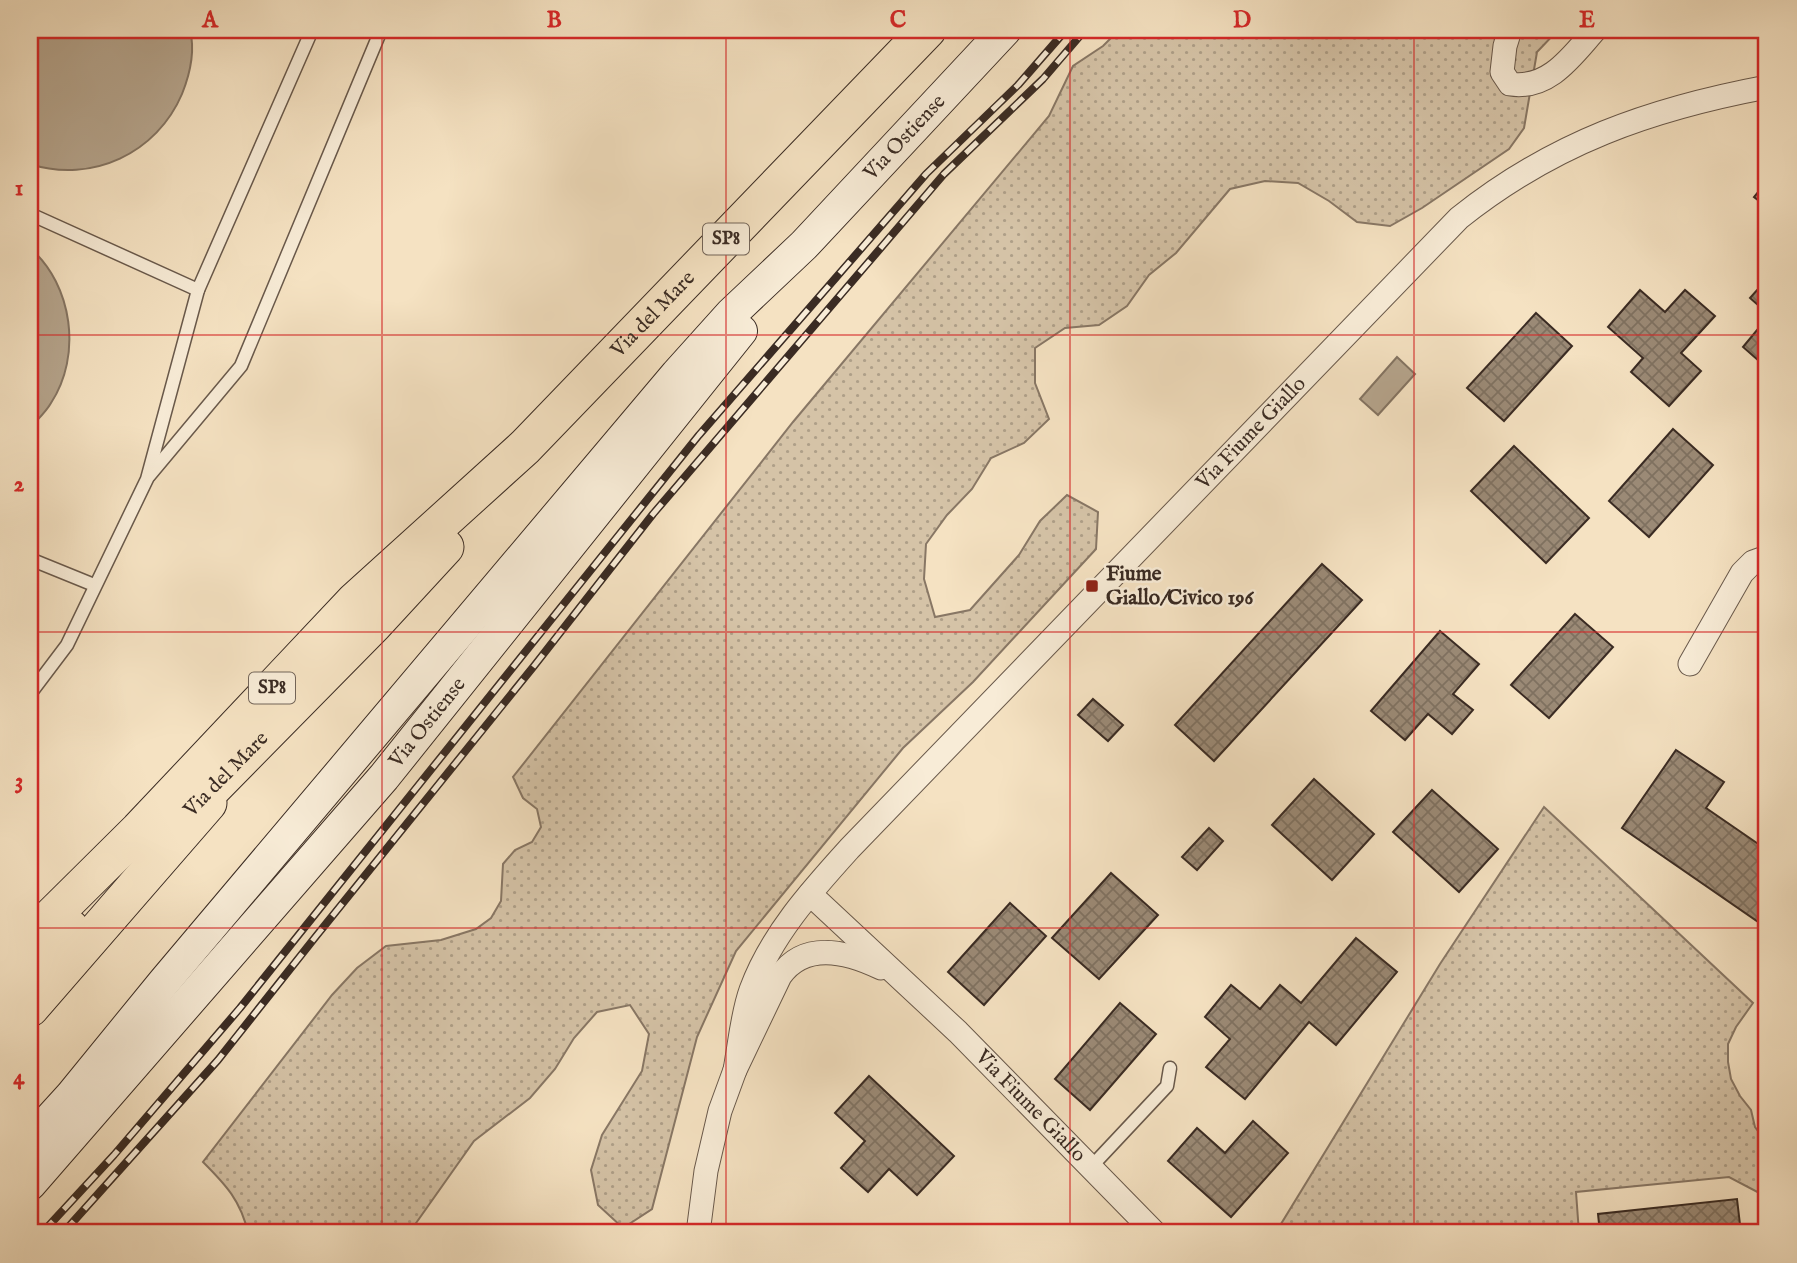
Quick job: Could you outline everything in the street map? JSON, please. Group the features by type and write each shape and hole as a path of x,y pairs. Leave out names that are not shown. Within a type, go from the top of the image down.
{"main road":[{"name":"Via del Mare","path":"30,938 122,847 355,601 525,447 927,30"},
{"name":"Via Ostiense","path":"30,1141 71,1096 677,374 731,314 804,245 1005,30"},
{"name":"Via Ostiense","path":"30,1184 384,777 621,484 769,295 804,245"},
{"name":"Via del Mare","path":"30,968 263,739 431,563 525,447"},
{"path":"30,1008 263,739"},
{"path":"30,908 207,758"}],"street":[{"path":"1510,30 1504,46 1502,72 1510,84 1520,85 1539,83 1549,77 1595,30"},
{"name":"Via Fiume Giallo","path":"735,1070 746,1006 758,973 775,941 810,894 850,848 1459,218 1513,178 1577,143 1644,118 1704,100 1767,87"},
{"path":"1690,664 1742,573 1753,562 1767,557"},
{"name":"Via Fiume Giallo","path":"810,894 958,1032 1155,1233"},
{"name":"Via Fiume Giallo","path":"698,1233 710,1151 720,1111 735,1070 755,1032 774,985 787,966 799,957 818,952 849,954 904,981"}],"lane":[{"path":"30,694 67,645 94,584 147,479 198,290 312,30"},
{"path":"147,479 241,366 382,30"},
{"path":"30,214 198,290"},
{"path":"30,559 94,584"},
{"path":"1091,1167 1167,1086 1170,1068"}],"shaded area":[{"path":"30,30 190,30 191,62 182,94 171,115 156,133 120,159 76,170 30,164"},
{"path":"1119,30 1558,30 1537,52 1524,128 1509,149 1422,208 1390,226 1357,222 1298,183 1265,181 1230,189 1176,253 1149,275 1127,306 1099,325 1065,328 1035,348 1035,383 1049,419 1024,443 991,458 972,489 947,515 926,544 924,579 935,617 970,610 1019,555 1040,521 1067,495 1098,512 1096,549 973,682 903,748 736,951 697,1037 652,1209 623,1228 598,1205 591,1170 602,1135 642,1071 649,1034 630,1005 597,1012 574,1038 555,1069 530,1098 474,1141 409,1233 248,1233 232,1194 203,1162 332,995 357,968 386,946 441,940 476,929 491,918 501,901 503,864 515,850 532,842 541,827 537,809 523,798 513,777 793,422 1049,116 1073,66 1103,46"},
{"path":"30,248 45,263 56,281 64,301 69,343 61,384 49,406 30,428"},
{"path":"1397,357 1415,374 1378,415 1360,399"},
{"path":"1544,807 1753,1003 1728,1044 1728,1062 1731,1079 1751,1110 1755,1127 1767,1143 1767,1197 1729,1177 1576,1192 1579,1233 1401,1233 1281,1224 1440,964"}],"building":[{"path":"1767,181 1767,207 1754,197"},
{"path":"1767,279 1767,313 1750,298"},
{"path":"1640,290 1665,312 1685,290 1715,316 1681,353 1701,371 1669,406 1631,372 1643,358 1608,327"},
{"path":"1536,313 1572,346 1504,421 1467,388"},
{"path":"1767,318 1767,368 1743,347"},
{"path":"1673,429 1713,465 1649,537 1609,501"},
{"path":"1514,446 1589,518 1546,563 1471,491"},
{"path":"1322,564 1362,600 1214,761 1175,725"},
{"path":"1575,614 1613,647 1549,718 1511,685"},
{"path":"1440,631 1479,664 1453,694 1473,710 1452,734 1428,714 1405,740 1371,711"},
{"path":"1093,699 1123,725 1108,741 1078,715"},
{"path":"1676,750 1724,782 1706,808 1767,850 1767,928 1622,828"},
{"path":"1314,779 1374,834 1332,880 1272,825"},
{"path":"1432,790 1498,849 1459,892 1393,832"},
{"path":"1209,828 1223,841 1197,870 1182,857"},
{"path":"1111,873 1158,915 1099,979 1052,938"},
{"path":"1010,903 1046,936 984,1005 948,972"},
{"path":"1356,938 1397,972 1336,1045 1309,1022 1245,1099 1206,1067 1230,1039 1205,1017 1231,985 1260,1009 1280,985 1301,1003"},
{"path":"1120,1003 1156,1034 1090,1110 1055,1079"},
{"path":"869,1076 954,1156 917,1195 889,1169 868,1192 841,1168 865,1141 835,1113"},
{"path":"1253,1121 1288,1153 1231,1217 1168,1161 1197,1128 1225,1153"},
{"path":"1737,1199 1741,1233 1600,1233 1598,1214"}],"railway":[{"path":"42,1233 114,1155 240,1008 699,435 926,174 1018,85 1066,30"},
{"path":"63,1233 218,1060 653,514 944,174 1043,79 1085,30"}],"place":[{"name":"Fiume Giallo/Civico 196","path":"1092,586"}]}
